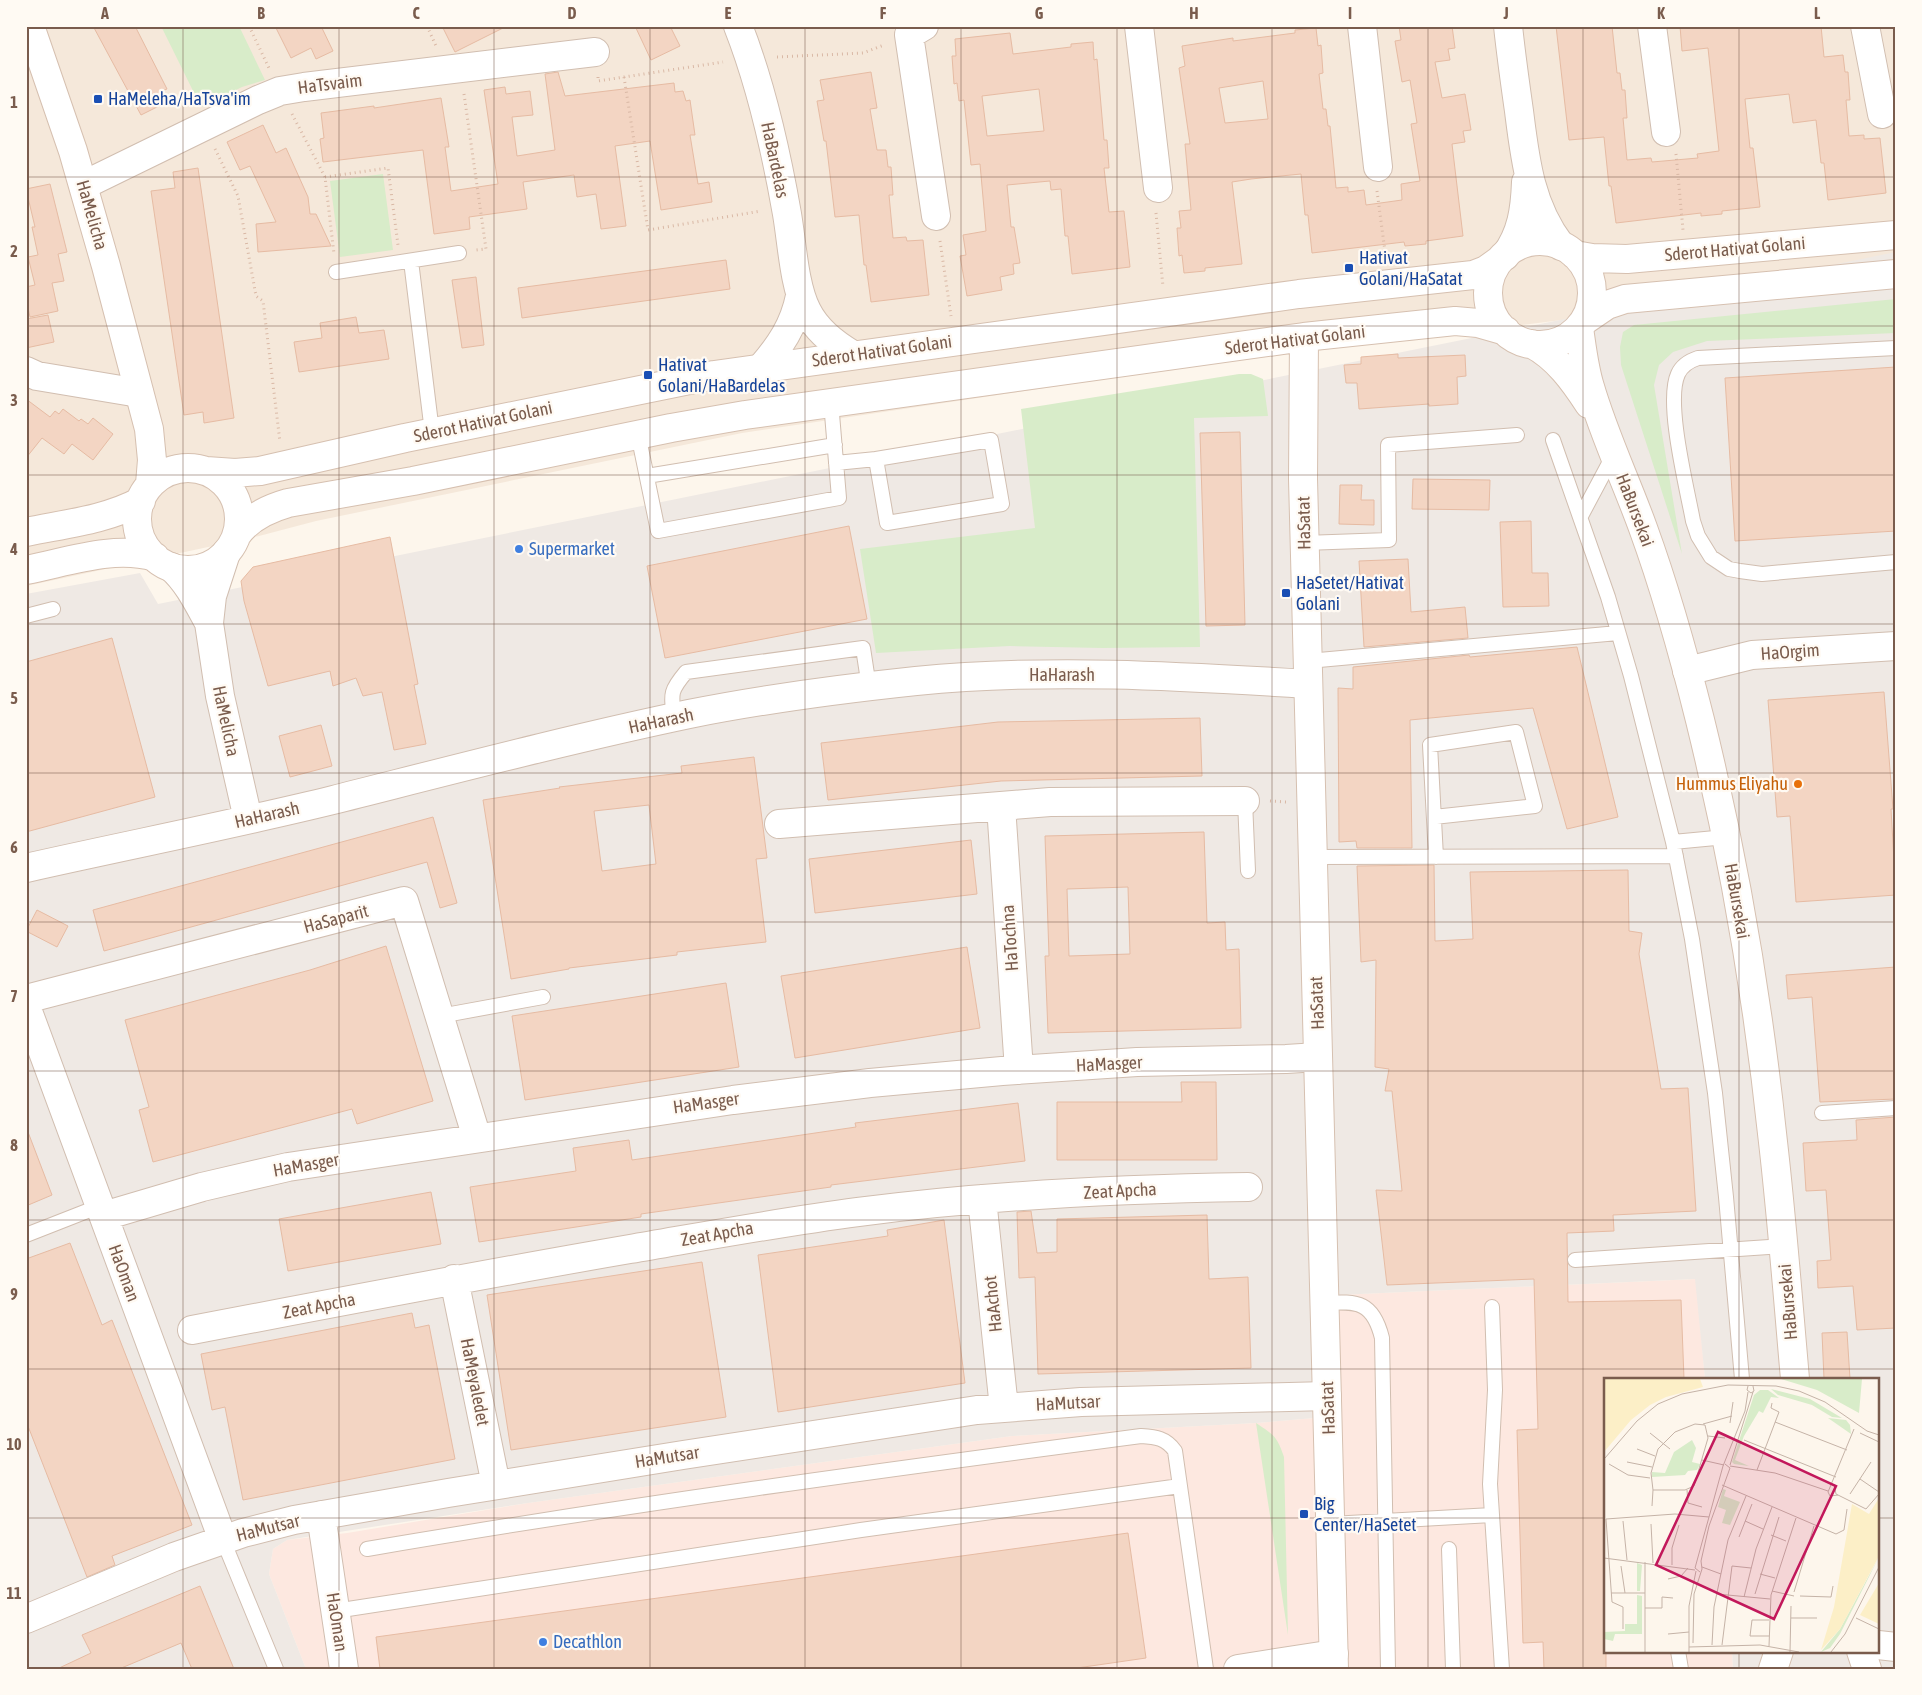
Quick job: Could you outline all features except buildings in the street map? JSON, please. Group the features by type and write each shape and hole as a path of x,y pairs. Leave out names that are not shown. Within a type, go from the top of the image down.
{"street":[{"name":"HaMelicha","path":"30,26 84,185 149,428 152,476 145,493"},
{"name":"HaBardelas","path":"738,26 769,126 800,296 807,312 823,333 836,345 853,355"},
{"path":"1139,26 1158,188"},
{"path":"1362,26 1378,168"},
{"path":"1508,26 1526,165 1534,196 1543,216 1568,250 1587,271 1592,291 1592,301 1582,324"},
{"path":"1652,26 1666,132"},
{"path":"1865,26 1882,114"},
{"path":"917,30 936,216"},
{"name":"HaTsvaim","path":"84,185 280,91 595,52"},
{"path":"1526,165 1525,202 1521,225 1513,245 1492,275 1488,295 1493,315 1506,332 1514,338 1532,344 1542,345 1557,342 1571,335 1607,305 1624,299 1896,274"},
{"name":"Sderot Hativat Golani","path":"1568,250 1610,259 1896,235"},
{"path":"1503,258 1518,246 1528,243 1548,242 1568,250"},
{"name":"Sderot Hativat Golani","path":"201,470 235,473 260,471 432,432 653,386 761,368 1299,294 1473,274 1486,270 1503,258"},
{"name":"HaBardelas","path":"761,368 790,328 800,296"},
{"name":"Sderot Hativat Golani","path":"231,545 242,528 254,518 270,509 288,503 413,481 638,434 737,416 1304,338 1455,321 1478,322 1506,332"},
{"name":"HaBursekai","path":"1582,324 1590,386 1610,446 1643,529 1674,624 1702,729 1726,837 1762,1053 1773,1142 1795,1378"},
{"name":"HaSatat","path":"1304,338 1304,543 1334,1661"},
{"name":"HaBursekai","path":"1532,344 1546,352 1576,385 1593,411 1610,446"},
{"path":"26,371 37,376 141,400"},
{"name":"HaMelicha","path":"141,400 152,426 162,439 174,452 201,470"},
{"path":"26,532 124,510 167,472 186,468 201,470 222,481 235,498 240,517 231,545 210,565 200,569 190,570 138,552 109,553 26,570"},
{"path":"145,493 138,511 139,531 148,549 163,562"},
{"name":"HaMelicha","path":"231,545 212,596 209,623 220,696 248,819"},
{"name":"HaMelicha","path":"163,562 181,576 209,623"},
{"name":"HaOrgim","path":"1687,671 1752,655 1896,646"},
{"name":"HaHarash","path":"26,868 248,819 576,739 674,718 804,694 919,681 1039,674 1166,675 1308,672"},
{"path":"779,824 1050,802 1245,801"},
{"name":"HaTochna","path":"1001,806 1019,1070"},
{"name":"HaSaparit","path":"26,999 404,901 477,1138"},
{"name":"HaOman","path":"26,1006 223,1540"},
{"name":"HaMasger","path":"102,1211 318,1162 664,1109 802,1091 927,1077 1019,1070 1145,1062 1286,1060 1318,1057"},
{"name":"Zeat Apcha","path":"192,1330 454,1279 793,1221 858,1212 982,1200 1116,1191 1248,1187"},
{"name":"HaAchot","path":"982,1200 1004,1408"},
{"name":"HaMeyaledet","path":"454,1279 496,1485"},
{"name":"HaMutsar","path":"26,1620 157,1564 223,1540 277,1524 321,1515 496,1485 949,1414 1081,1402 1327,1396"},
{"name":"HaOman","path":"321,1515 344,1669"},
{"path":"1880,1645 1896,1647"},
{"path":"1773,1669 1779,1652"},
{"path":"1862,1652 1867,1669"},
{"path":"1238,1669 1334,1661"}],"lane":[{"path":"336,272 459,253"},
{"path":"405,261 432,432"},
{"path":"1896,348 1698,358 1688,362 1681,368 1677,376 1674,394 1674,416 1694,521 1698,536 1711,557 1729,569 1762,574 1896,562"},
{"path":"638,434 658,532 839,498 831,402"},
{"path":"1304,543 1389,540 1388,445 1517,435"},
{"path":"836,463 876,459 991,440 1002,504 887,523 876,459"},
{"path":"1554,440 1581,516 1618,633 1642,716 1674,849 1692,939 1708,1041 1721,1145 1742,1378"},
{"path":"647,476 835,444"},
{"path":"1581,516 1610,446"},
{"path":"26,616 53,608"},
{"path":"1308,672 1618,633"},
{"path":"674,718 671,696 676,685 686,672 863,648 869,687"},
{"path":"1434,817 1535,806 1516,732 1430,745 1436,857"},
{"path":"1245,801 1248,871"},
{"path":"1313,857 1436,857 1674,849 1726,837"},
{"path":"440,1016 543,997"},
{"path":"1822,1113 1896,1108"},
{"path":"26,1235 102,1211"},
{"path":"1575,1260 1783,1246"},
{"path":"1325,1303 1352,1301 1369,1310 1378,1324 1382,1338 1388,1669"},
{"path":"1492,1306 1495,1390 1490,1484 1502,1669"},
{"path":"367,1549 752,1488 1141,1436 1161,1438 1170,1444 1175,1451 1206,1669"},
{"path":"335,1611 775,1542 1180,1486"},
{"path":"1331,1524 1492,1515"},
{"path":"223,1540 276,1669"},
{"path":"1448,1549 1453,1669"},
{"path":"1678,1652 1681,1669"}],"path":[{"path":"249,26 280,91 325,177 336,272"},
{"path":"595,52 598,81 749,58 863,53 917,30"},
{"path":"459,253 486,249 460,68"},
{"path":"624,77 648,230 785,207"},
{"path":"204,126 238,196 256,296 263,301 283,466"},
{"path":"1666,132 1675,140 1685,254"},
{"path":"325,177 388,168 405,261"},
{"path":"1378,168 1376,182 1389,284"},
{"path":"1158,188 1155,202 1165,312"},
{"path":"936,216 954,341"},
{"path":"1245,801 1311,802"}],"shaded area":[{"path":"26,26 1896,26 1896,286 1674,306 1193,366 742,433 316,521 259,536 26,586"},
{"path":"1896,252 1896,1669 1733,1669 1732,1652 1880,1652 1880,1378 1705,1378 1695,1279 1338,1295 1339,1416 1256,1423 1012,1436 528,1503 287,1540 273,1549 269,1574 306,1669 26,1669 26,594 140,573 158,604"},
{"path":"1696,1279 1705,1378 1604,1378 1604,1652 1732,1652 1733,1669 306,1669 269,1574 273,1549 287,1540 347,1533 528,1503 1012,1436 1256,1423 1339,1416 1338,1295"}],"green space":[{"path":"161,26 239,26 265,80 242,87 201,107"},
{"path":"383,174 393,250 340,257 330,181"},
{"path":"1896,299 1896,333 1707,341 1673,352 1659,365 1654,385 1682,554 1621,365 1620,347 1623,332 1634,325"},
{"path":"1239,374 1251,374 1263,379 1268,416 1194,418 1200,647 1102,648 1010,646 876,653 860,549 1035,528 1021,409"},
{"path":"1256,1423 1274,1437 1284,1457 1288,1635"}],"place":[{"name":"HaMeleha/HaTsva'im","path":"98,99"},
{"name":"Hativat Golani/HaSatat","path":"1349,268"},
{"name":"Hativat Golani/HaBardelas","path":"648,375"},
{"name":"Supermarket","path":"519,549"},
{"name":"HaSetet/Hativat Golani","path":"1286,593"},
{"name":"Hummus Eliyahu","path":"1798,784"},
{"name":"Big Center/HaSetet","path":"1304,1514"},
{"name":"Decathlon","path":"543,1642"}]}
